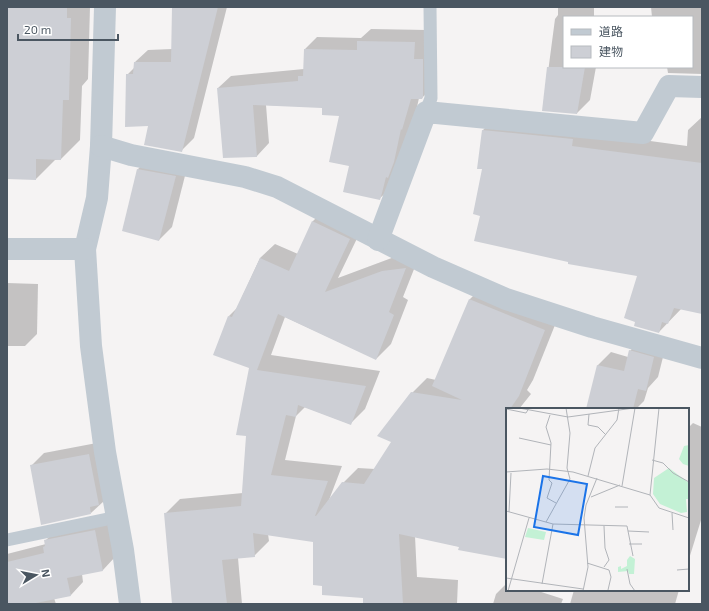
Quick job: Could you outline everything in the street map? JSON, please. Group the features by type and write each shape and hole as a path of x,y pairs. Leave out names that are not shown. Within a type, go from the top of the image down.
{"street":[{"path":"105,7 101,146 97,198 85,249 91,346 105,452 123,550 130,604"},
{"path":"378,240 426,112 643,133 669,86 702,87"},
{"path":"101,146 131,155 245,177 277,187 433,267 506,299 592,327 702,358"},
{"path":"7,249 85,249"}],"lane":[{"path":"426,112 431,98 430,7"},
{"path":"7,540 117,517"}],"building":[{"path":"7,7 67,7 67,18 71,18 69,100 63,100 61,160 36,159 36,180 7,179"},
{"path":"172,7 218,7 182,152 144,145 148,126 125,127 126,74 133,74 134,62 171,62"},
{"path":"357,41 415,42 414,59 423,59 423,97 422,99 411,99 402,130 401,129 394,162 388,178 386,177 380,200 343,192 349,166 329,162 339,116 322,115 322,108 253,105 257,157 223,158 217,88 298,81 298,76 303,76 304,49 357,50"},
{"path":"547,67 585,68 577,114 542,111"},
{"path":"482,130 573,139 572,146 702,163 702,314 674,308 668,324 662,322 659,333 634,326 635,322 624,318 637,276 568,264 568,262 474,241 480,216 473,214 482,169 477,169"},
{"path":"137,169 176,176 159,241 122,231"},
{"path":"312,221 350,239 325,292 382,271 406,268 389,312 394,315 376,360 278,314 257,370 366,386 351,425 298,405 296,417 286,415 271,475 328,481 315,516 342,482 364,484 391,442 377,436 411,392 462,400 432,386 469,299 545,330 519,396 511,408 506,408 506,559 458,550 459,547 399,534 403,604 363,604 363,598 322,595 322,586 313,585 313,542 253,533 255,557 222,560 227,604 172,604 164,513 241,506 246,436 236,435 249,368 213,355 228,316 232,317 260,258 289,271"},
{"path":"629,350 654,357 646,391 638,389 633,408 586,408 597,365 624,371"},
{"path":"89,454 99,505 90,507 91,514 41,525 30,465"},
{"path":"95,530 103,571 67,578 71,596 31,604 7,604 7,562 44,553 44,540"}]}
